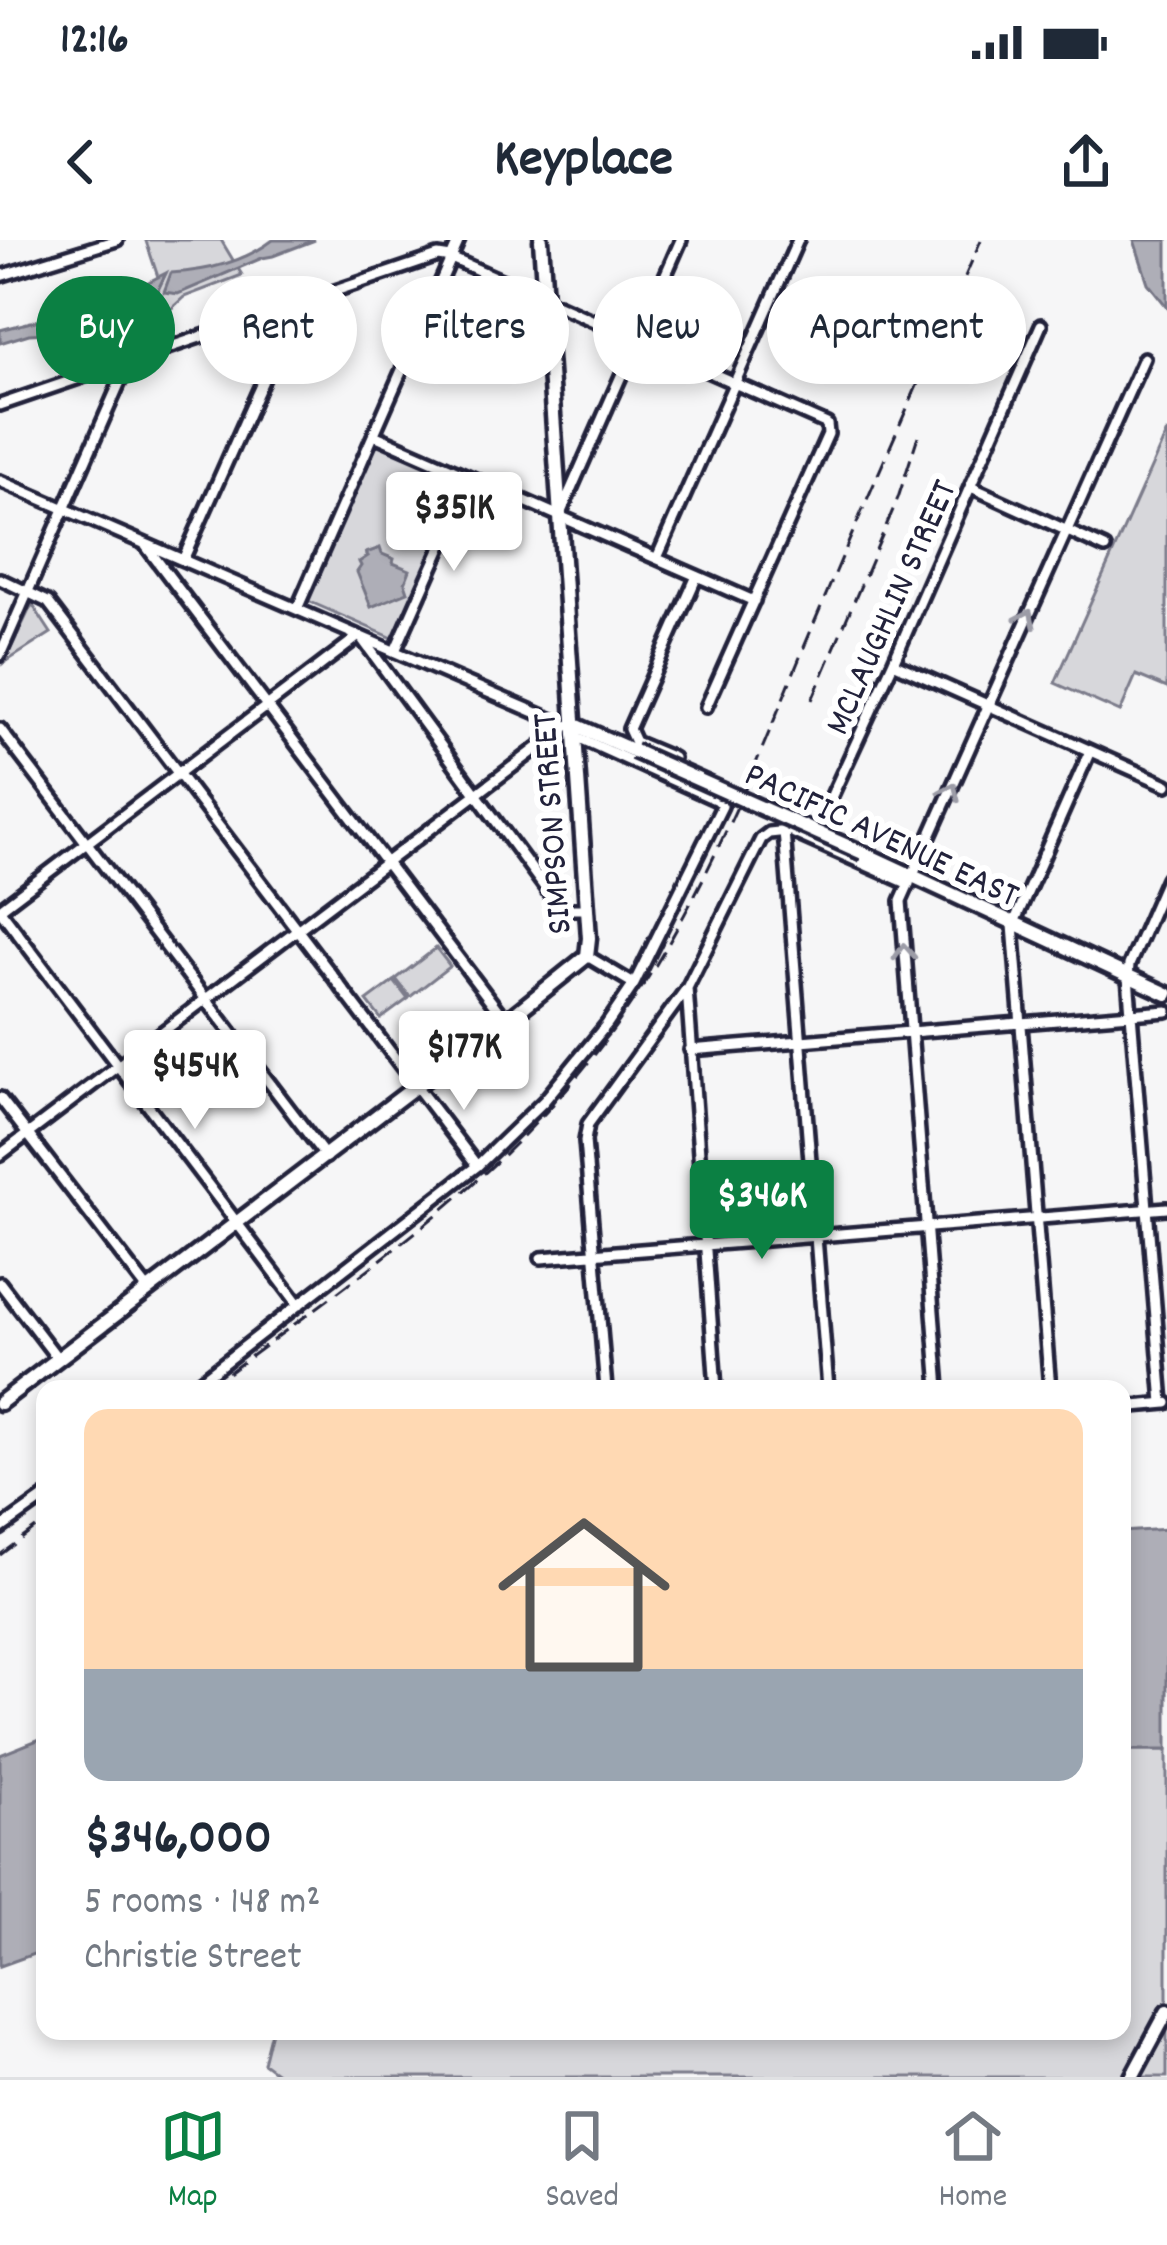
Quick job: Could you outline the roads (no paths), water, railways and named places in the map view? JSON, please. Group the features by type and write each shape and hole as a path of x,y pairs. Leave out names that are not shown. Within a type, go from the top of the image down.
{"main road":[{"name":"SIMPSON STREET","path":"541,240 543,276"},
{"name":"SIMPSON STREET","path":"0,1403 587,956 550,384"},
{"name":"PACIFIC AVENUE EAST","path":"570,729 634,751 1167,994"},
{"path":"1132,2077 1167,2012"}],"street":[{"path":"0,276 117,240"},
{"path":"296,609 459,240"},
{"path":"665,276 681,240"},
{"path":"743,360 797,240"},
{"path":"357,284 438,256 492,276"},
{"name":"MCLAUGHLIN STREET","path":"786,831 817,828 1041,325"},
{"path":"938,1380 901,901 1144,358"},
{"path":"0,405 59,384"},
{"path":"0,656 119,384"},
{"path":"183,560 261,384"},
{"path":"559,517 617,384"},
{"path":"657,558 732,384"},
{"path":"706,707 829,431 823,421 738,384"},
{"path":"374,435 754,601"},
{"path":"395,651 472,478"},
{"path":"0,481 570,729 722,806 634,984 575,1065 530,1115 477,1166 202,1380"},
{"path":"971,487 1105,548"},
{"path":"143,542 506,1021"},
{"path":"673,758 635,742 629,729 697,576"},
{"path":"0,580 48,602 477,1166"},
{"path":"299,1305 0,910 359,636"},
{"path":"359,636 556,904 586,909"},
{"path":"893,663 1167,785"},
{"path":"0,729 326,1156"},
{"path":"0,1155 475,794 570,729"},
{"path":"1049,1380 1013,925 1090,751"},
{"path":"605,1380 585,1142 588,1124 687,988 761,839 786,831 911,880"},
{"path":"786,831 827,1380"},
{"path":"1131,1406 1165,1403 1128,977 1167,878"},
{"path":"587,956 634,984"},
{"path":"687,988 715,1380"},
{"path":"690,1051 1167,1011"},
{"path":"0,1098 148,1290"},
{"path":"542,1258 1167,1208"},
{"path":"0,1283 58,1359"},
{"path":"0,1529 36,1503"}],"railway":[{"path":"219,1380 392,1250 481,1176 562,1094 640,990 704,878 731,819 981,240"},
{"path":"812,700 898,498 918,436"},
{"path":"0,1555 36,1528"}]}
